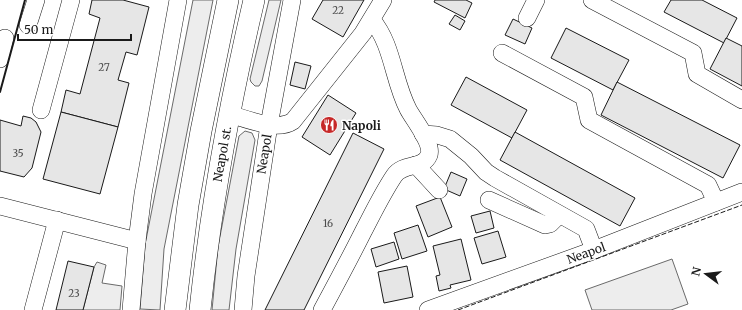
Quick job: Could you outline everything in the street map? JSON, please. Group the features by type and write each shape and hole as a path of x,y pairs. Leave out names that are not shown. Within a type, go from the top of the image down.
{"main road":[{"name":"Neapol st.","path":"175,310 188,205 201,131 228,0"},
{"name":"Neapol st.","path":"200,310 213,209 229,114 254,0"}],"street":[{"path":"28,25 36,0"},
{"path":"41,110 71,0"},
{"path":"131,310 143,194 178,0"},
{"name":"Neapol","path":"243,310 250,246 269,125 292,0"},
{"path":"229,114 269,125 287,125 293,121 363,33 383,0"},
{"path":"527,18 536,0"},
{"path":"592,0 613,5 693,53 697,74 742,100"},
{"path":"322,310 395,174 402,168 422,163 429,154 429,148 423,134 408,108 399,86 386,42 372,20"},
{"path":"0,59 5,38"},
{"path":"502,54 584,97 589,120 708,185 716,202"},
{"path":"423,134 437,135 450,139 471,156 486,172 586,229 594,250"},
{"path":"416,165 439,190"},
{"name":"Neapol","path":"428,310 594,250 742,192"},
{"path":"489,200 545,225 550,224 560,215"},
{"path":"0,206 137,241"},
{"path":"33,310 57,220"}],"shaded area":[{"path":"193,0 213,0 164,249 160,310 140,309 145,245"},
{"path":"269,0 281,0 262,81 259,86 255,86 250,79"},
{"path":"245,131 252,133 255,140 236,249 229,310 212,310 218,247 239,136"},
{"path":"672,259 688,304 671,310 592,310 585,290"},
{"path":"97,262 106,265 102,283 122,286 120,310 83,310 94,267"}],"building":[{"path":"92,0 123,0 149,7 137,55 126,52 118,80 129,83 118,127 61,112 66,90 80,94 100,18 89,14"},
{"path":"323,0 364,0 343,37 312,19"},
{"path":"435,0 466,0 472,3 465,18 434,2"},
{"path":"671,0 702,0 737,18 724,43 664,12"},
{"path":"455,15 465,21 460,30 449,24"},
{"path":"513,19 532,28 525,44 505,35"},
{"path":"566,28 629,60 613,90 551,58"},
{"path":"726,38 742,46 742,86 710,69"},
{"path":"295,62 311,66 305,89 290,85"},
{"path":"466,77 527,110 512,138 451,105"},
{"path":"617,82 740,145 723,178 601,115"},
{"name":"Napoli","path":"328,95 356,113 330,155 302,137"},
{"path":"61,112 118,127 100,194 43,179"},
{"path":"23,116 31,118 36,122 41,132 32,168 24,177 0,171 0,120 21,126"},
{"path":"515,132 635,198 620,226 500,160"},
{"path":"353,133 384,149 304,310 265,310"},
{"path":"451,172 467,179 460,196 444,189"},
{"path":"440,197 452,227 428,237 416,206"},
{"path":"490,211 494,228 476,233 471,216"},
{"path":"418,225 427,251 402,259 394,233"},
{"path":"498,231 506,257 482,264 474,238"},
{"path":"461,239 471,280 450,285 451,288 439,291 436,276 440,275 433,246"},
{"path":"394,242 399,259 376,267 371,249"},
{"path":"68,261 94,267 83,310 56,310"},
{"path":"407,266 413,297 384,303 378,272"}],"fence":[{"path":"458,310 742,205"}],"wall":[{"path":"0,92 25,0"}],"place":[{"name":"Napoli","path":"329,125"}]}
